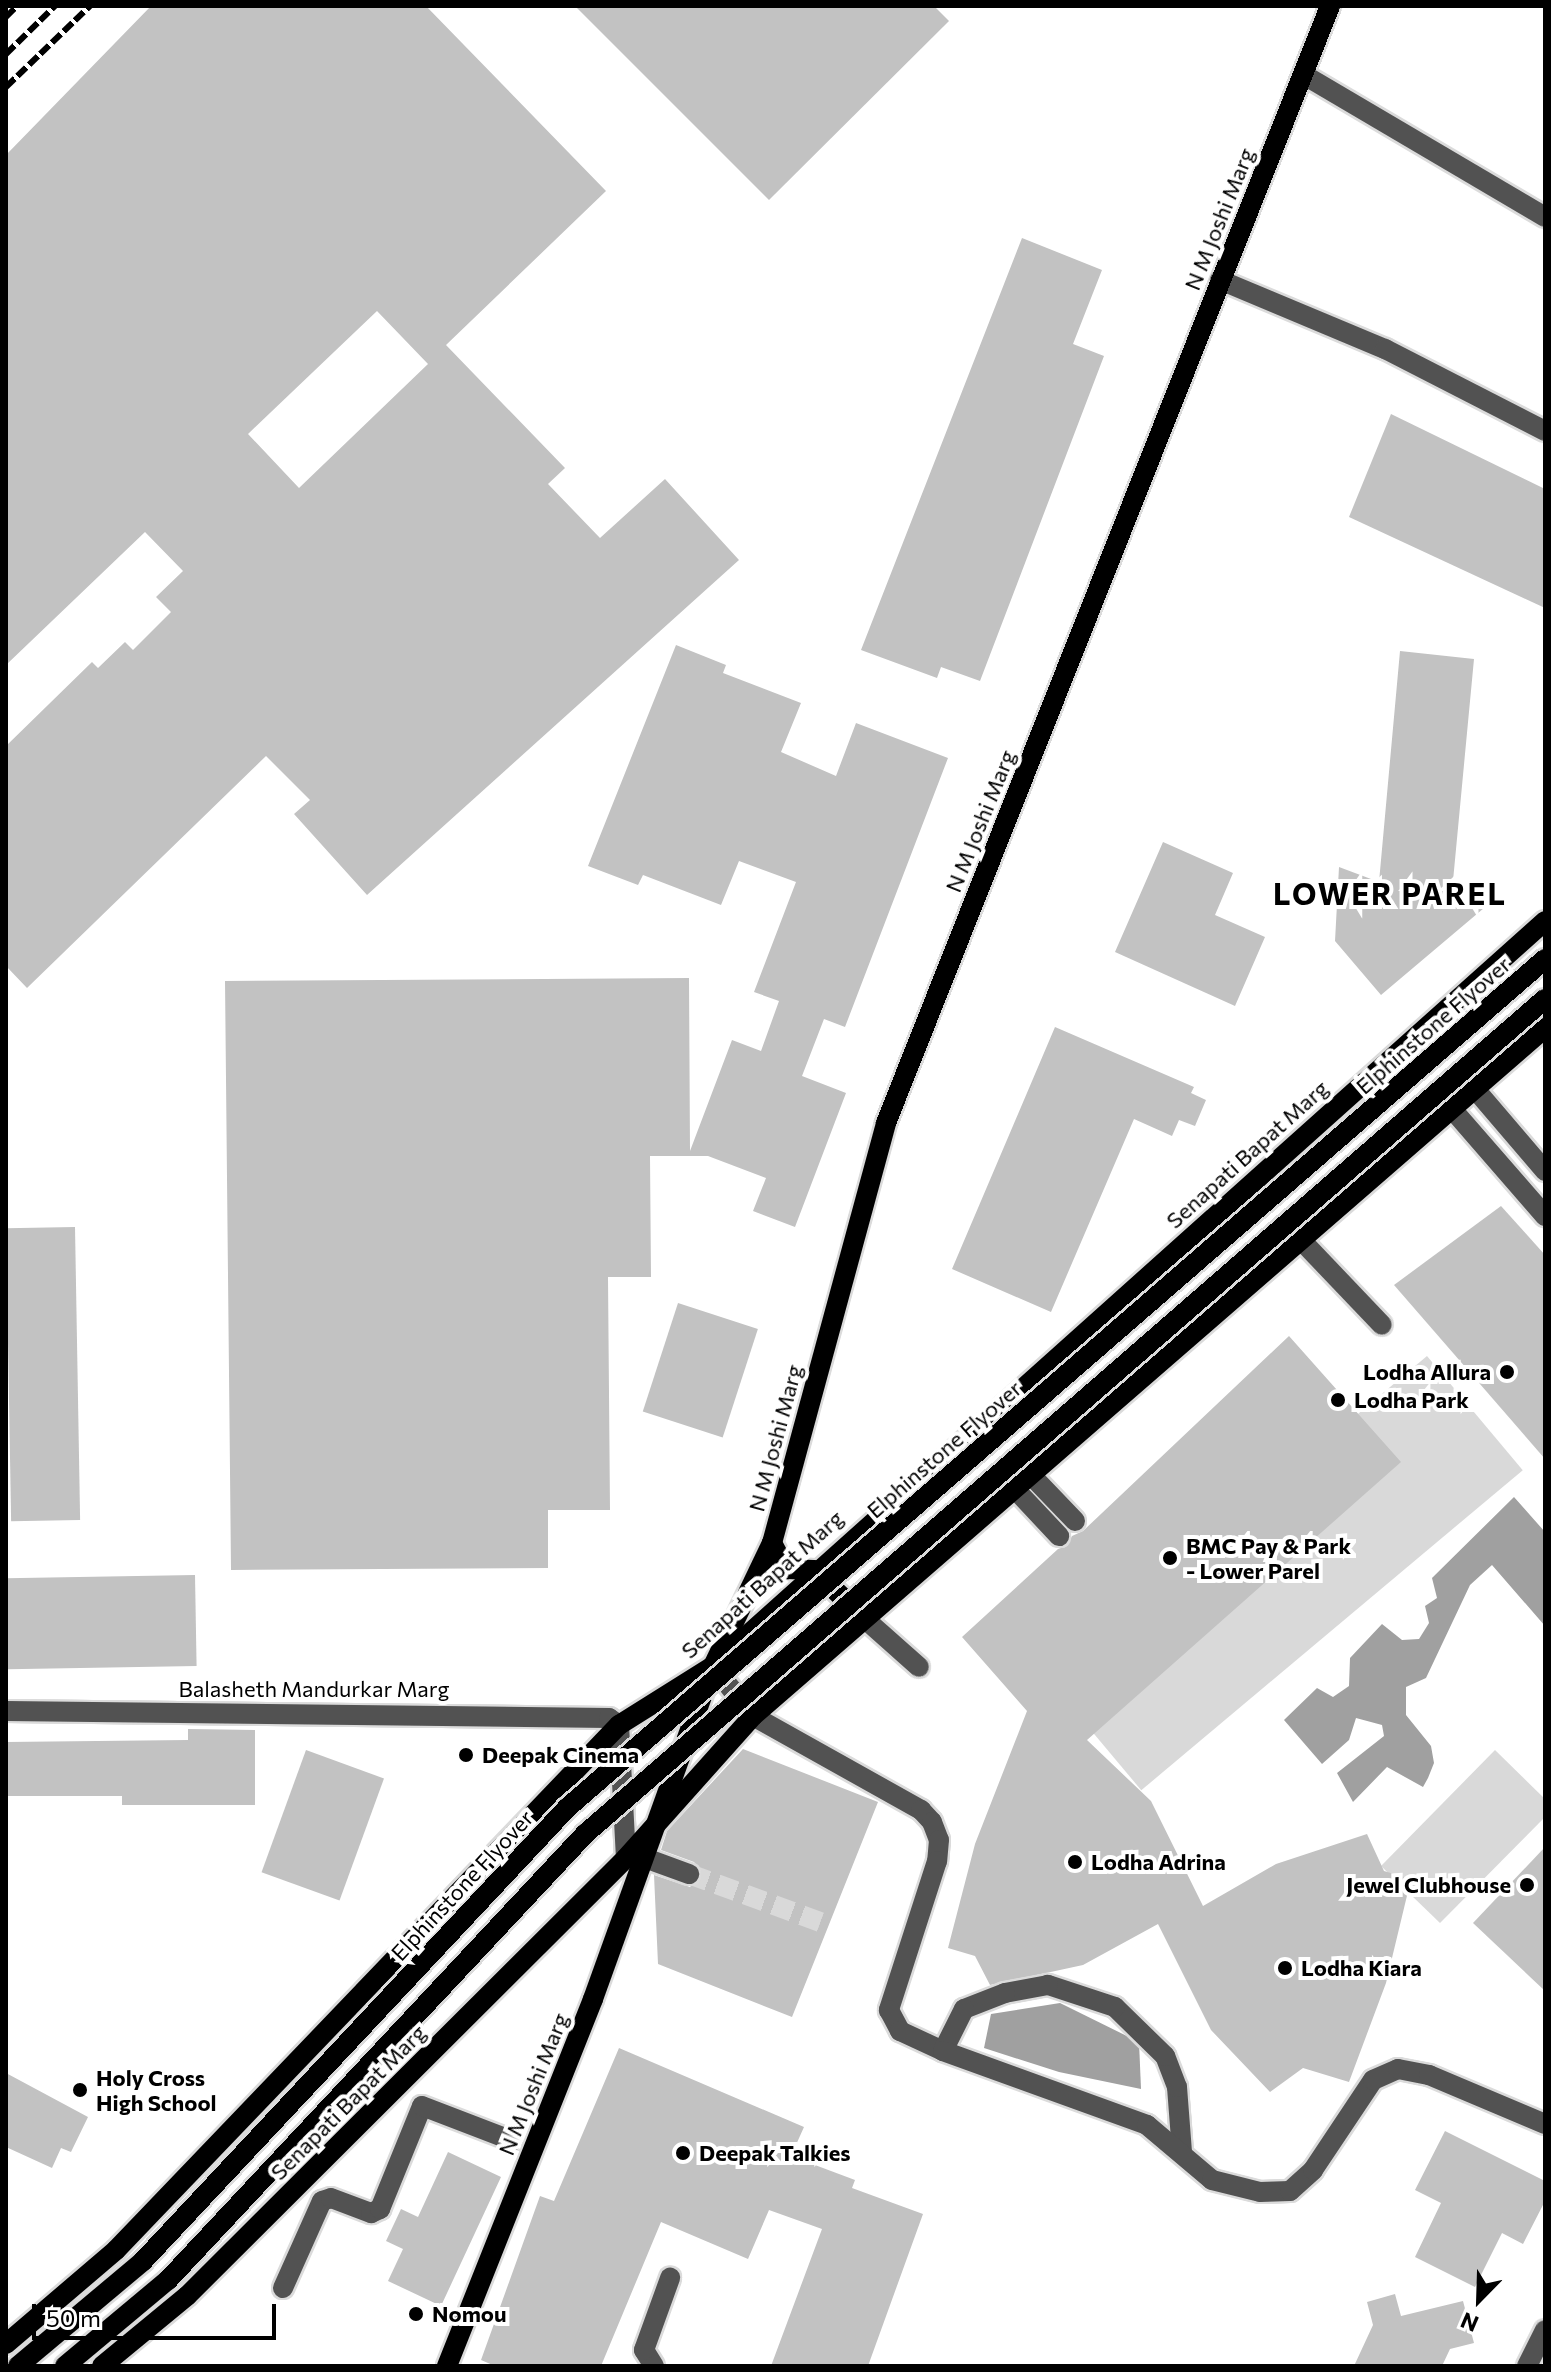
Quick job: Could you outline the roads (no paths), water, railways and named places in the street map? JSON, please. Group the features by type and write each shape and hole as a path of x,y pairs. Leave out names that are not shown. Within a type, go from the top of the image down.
{"main road":[{"name":"N M Joshi Marg","path":"447,2366 636,1858 661,1818 713,1666 772,1543 886,1123 1330,6"},
{"name":"Senapati Bapat Marg","path":"6,2344 116,2250 619,1725 713,1666 814,1570 1545,921"},
{"name":"Elphinstone Flyover","path":"18,2366 143,2261 567,1808 1545,959"},
{"path":"65,2366 168,2280 585,1834 1545,999"},
{"path":"661,1818 753,1716 1545,1028"},
{"path":"772,1543 786,1569 814,1570 865,1619"},
{"name":"Senapati Bapat Marg","path":"102,2366 187,2296 636,1858"}],"street":[{"path":"1304,75 1545,217"},
{"path":"1220,280 1385,349 1545,431"},
{"path":"1475,1089 1545,1171"},
{"path":"1452,1109 1545,1216"},
{"path":"1301,1240 1382,1325"},
{"path":"1022,1481 1075,1521"},
{"path":"1022,1481 1059,1536"},
{"path":"865,1619 919,1667"},
{"path":"713,1666 753,1716 921,1810 932,1822 939,1840 937,1861 889,2010 900,2031 946,2044 1147,2125 1212,2180 1260,2192 1290,2191 1313,2170 1373,2080 1398,2069 1429,2075 1545,2124"},
{"name":"Balasheth Mandurkar Marg","path":"6,1711 596,1715 619,1725"},
{"path":"619,1725 636,1858 689,1874"},
{"path":"946,2044 964,2009 1005,1993 1048,1985 1115,2007 1165,2056 1177,2087 1182,2152"},
{"path":"283,2288 326,2198 371,2213 380,2209 422,2106 513,2141"},
{"path":"654,2366 644,2350 670,2278"},
{"path":"1527,2366 1545,2330"}],"tunnel":[{"path":"689,1874 820,1922"}],"railway":[{"path":"6,17 17,6"},
{"path":"6,54 55,6"},
{"path":"6,87 90,6"}],"place":[{"name":"Lodha Allura","path":"1507,1372"},
{"name":"Lodha Park","path":"1338,1400"},
{"name":"BMC Pay & Park - Lower Parel","path":"1170,1558"},
{"name":"Deepak Cinema","path":"466,1755"},
{"name":"Lodha Adrina","path":"1075,1862"},
{"name":"Jewel Clubhouse","path":"1527,1885"},
{"name":"Lodha Kiara","path":"1285,1968"},
{"name":"Holy Cross High School","path":"80,2090"},
{"name":"Deepak Talkies","path":"683,2153"},
{"name":"Nomou","path":"416,2314"}],"district":[{"name":"LOWER PAREL","path":"1390,893"}]}
